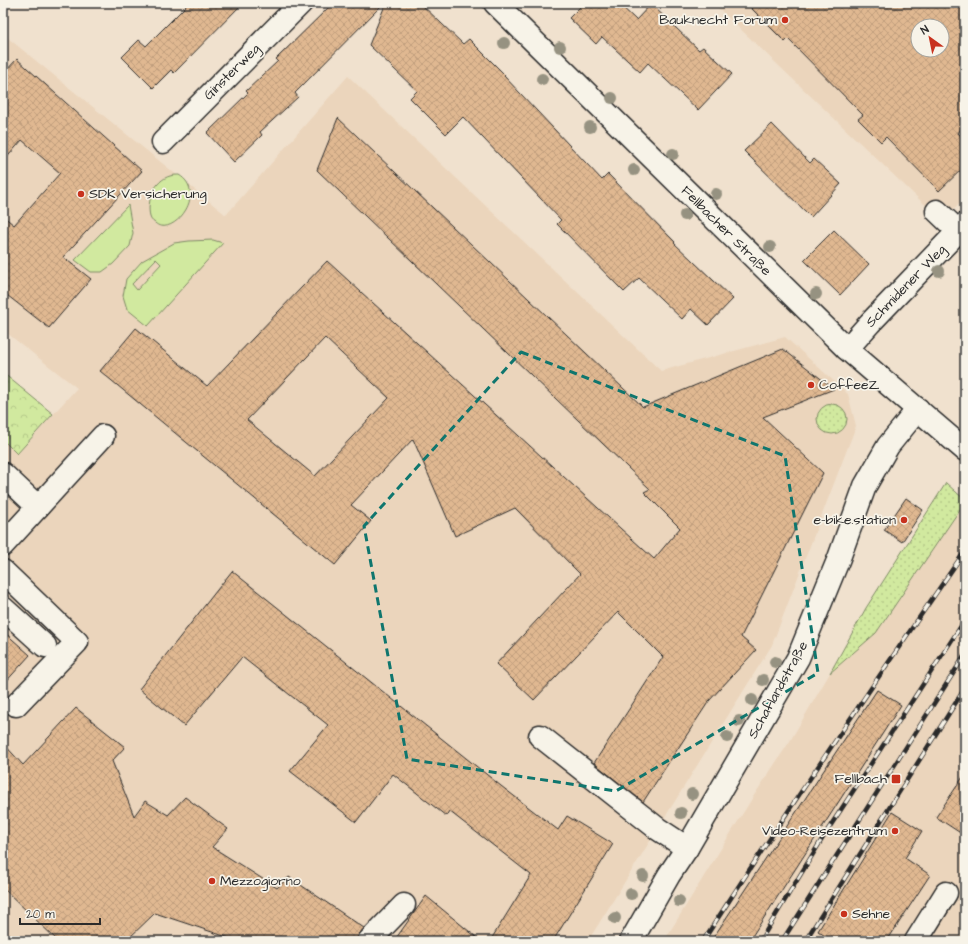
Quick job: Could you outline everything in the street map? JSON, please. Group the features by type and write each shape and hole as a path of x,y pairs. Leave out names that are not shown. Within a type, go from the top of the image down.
{"street":[{"name":"Ginsterweg","path":"163,142 301,3"},
{"name":"Fellbacher Straße","path":"495,3 847,349 965,450"},
{"path":"937,211 962,228"},
{"name":"Schmidener Weg","path":"847,349 870,323 962,228"},
{"name":"Schaflandstraße","path":"631,941 798,658 840,558 865,486 888,446 918,409"},
{"path":"3,545 103,436"},
{"path":"3,474 38,507"},
{"path":"3,571 77,642 16,705"},
{"path":"3,608 45,646"},
{"path":"540,736 658,829 687,848"},
{"path":"916,941 946,893"},
{"path":"369,941 404,905"}],"highlighted area":[{"path":"521,352 785,456 818,673 616,791 407,759 364,526"}],"shaded area":[{"path":"713,3 965,3 965,197 942,221"},
{"path":"3,34 226,215 348,76 661,371 785,337 848,394 856,426 772,645 588,941 3,941 3,440 17,454 77,388 3,330"},
{"path":"965,502 965,941 664,941 753,797 790,741 830,673"}],"green space":[{"path":"179,175 187,183 190,192 189,202 185,212 178,220 170,225 162,226 152,221 150,218 149,204 153,192 156,186 165,178"},
{"path":"128,205 133,233 130,246 113,264 102,272 91,272 75,260"},
{"path":"213,240 223,243 148,326 127,309 123,296 126,279 142,261 174,243","holes":["156,259 161,264 137,290 132,284"]},
{"path":"3,373 53,414 17,454 3,440"},
{"path":"832,404 842,409 847,419 842,429 832,434 822,429 817,419 822,409"},
{"path":"946,483 965,500 965,502 876,633 830,673 866,608"}],"building":[{"path":"189,3 243,3 174,73 171,70 153,88 122,57 139,40 146,46"},
{"path":"333,3 384,3 295,93 298,97 260,132 262,135 234,162 207,133 248,93 246,91 278,61 276,59"},
{"path":"386,3 420,3 463,44 469,39 505,75 504,76 602,180 608,174 675,242 674,243 733,299 708,325 691,309 682,319 639,278 624,292 557,224 561,220 463,117 446,134 410,98 417,91 369,45"},
{"path":"584,3 618,3 636,20 651,4 699,50 703,47 732,74 698,110 648,63 640,72 602,37 596,44 569,18"},
{"path":"746,3 965,3 965,123 958,133 965,140 965,166 939,191 886,137 881,142 858,119 863,115 788,39 785,42"},
{"name":"SDK Versicherung","path":"17,59 142,171 63,257 91,279 49,328 3,292 3,216 14,225 60,173 22,140 3,162 3,74"},
{"path":"338,118 643,407 783,349 834,389 763,417 823,473 741,637 756,650 709,701 643,802 594,763 663,657 618,612 534,700 496,664 580,574 515,508 455,536 413,439 351,505 371,521 335,565 100,371 136,328 207,386 327,261 654,559 680,528 644,492 650,489 317,170","holes":["325,338 389,398 315,476 247,420"]},
{"path":"772,124 810,163 814,159 841,184 811,217 744,151"},
{"path":"834,230 869,264 840,295 804,260"},
{"name":"e-bike.station","path":"906,498 923,510 902,542 884,530"},
{"path":"232,571 558,830 567,816 613,844 553,941 490,941 531,875 449,811 446,816 393,774 356,822 290,771 328,725 242,657 184,726 139,689"},
{"path":"3,631 30,655 3,685"},
{"path":"877,690 901,705 749,941 711,941"},
{"path":"76,708 125,747 112,761 134,816 145,801 168,815 185,797 228,829 212,847 277,888 289,877 364,928 357,941 239,941 155,913 126,941 58,941 3,888 3,743 23,765"},
{"path":"965,774 965,836 936,817"},
{"path":"892,812 922,831 905,858 930,875 887,941 832,941 818,931"},
{"path":"426,896 481,941 394,941"}],"railway":[{"path":"703,941 832,745 965,551"},
{"path":"760,941 827,831 965,620"},
{"path":"782,941 965,655"},
{"path":"805,941 965,688"}],"place":[{"name":"Bauknecht Forum","path":"785,20"},
{"name":"SDK Versicherung","path":"81,194"},
{"name":"CoffeeZ","path":"811,385"},
{"name":"e-bike.station","path":"904,520"},
{"name":"Fellbach","path":"896,779"},
{"name":"Video-Reisezentrum","path":"895,831"},
{"name":"Mezzogiorno","path":"212,881"},
{"name":"Sehne","path":"844,914"}]}
